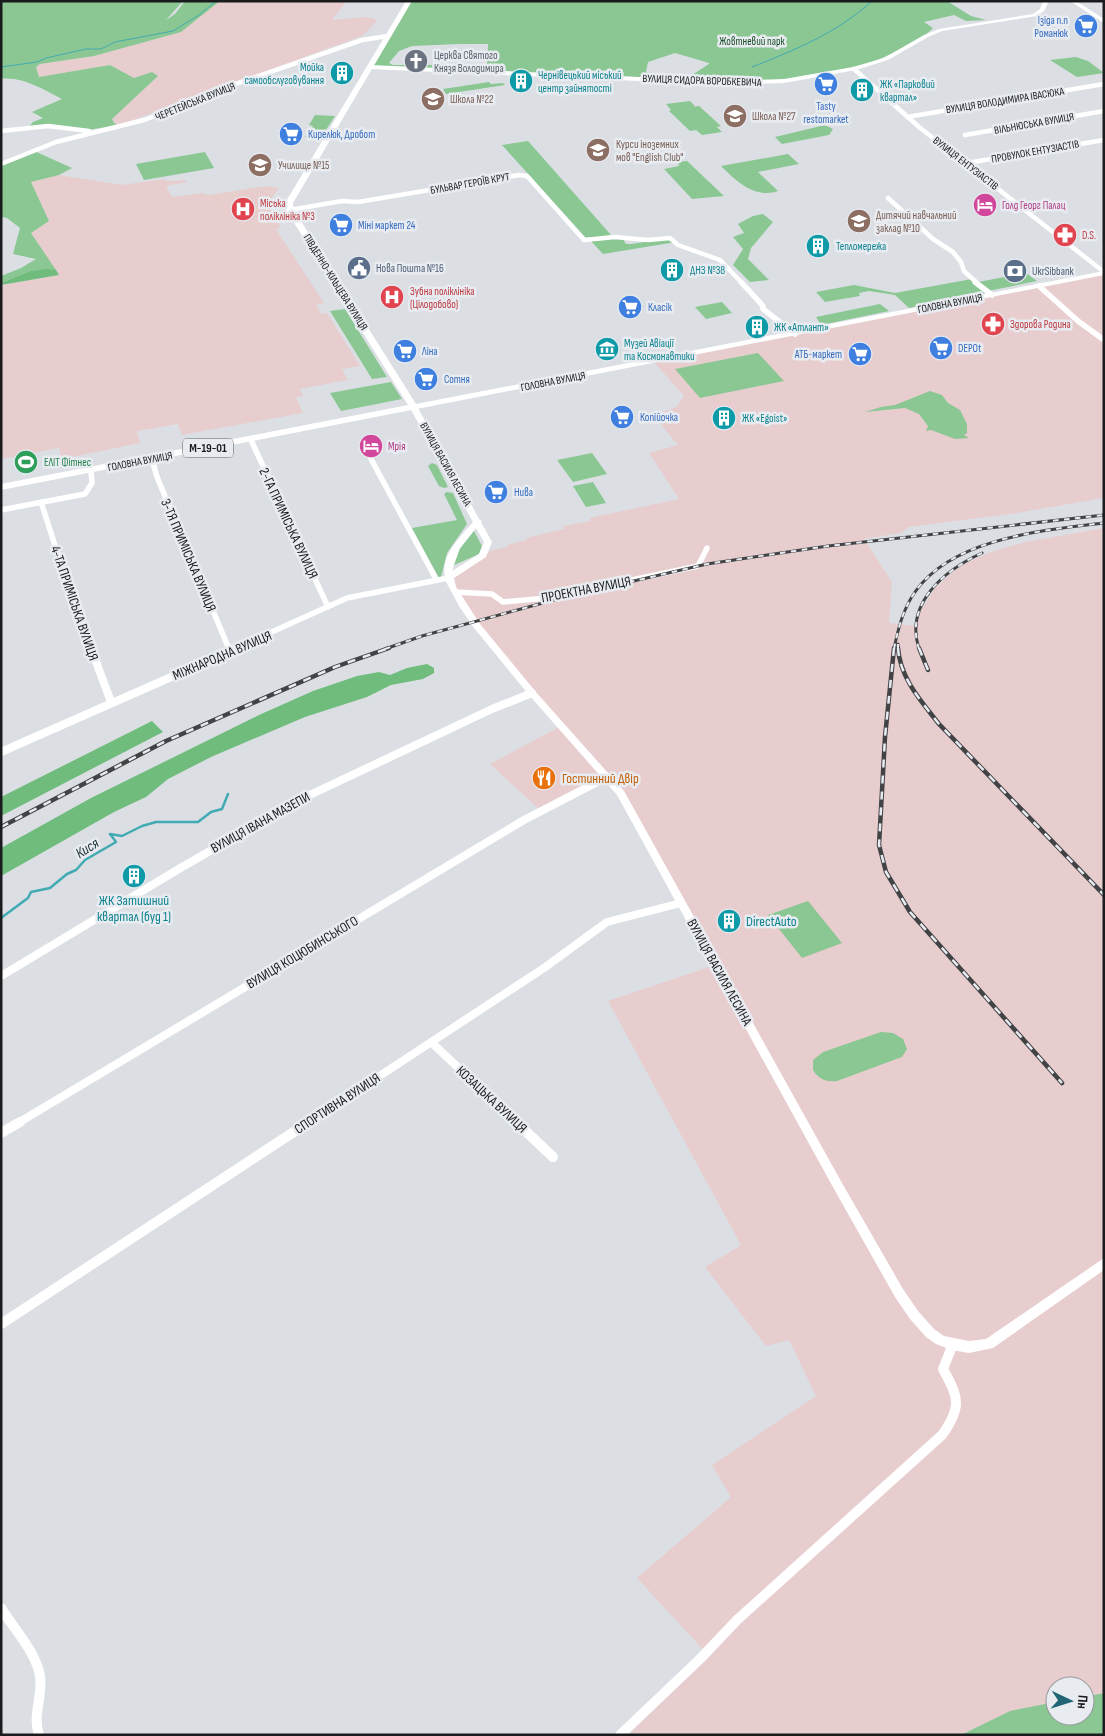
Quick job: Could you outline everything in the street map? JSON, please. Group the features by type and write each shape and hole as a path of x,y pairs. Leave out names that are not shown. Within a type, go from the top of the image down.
{"main road":[{"path":"290,210 289,203 297,187 410,1"},
{"name":"ПІВДЕННО-КІЛЬЦЕВА ВУЛИЦЯ","path":"290,210 414,408"},
{"name":"ГОЛОВНА ВУЛИЦЯ","path":"1,488 1104,273"}],"street":[{"name":"ВУЛИЦЯ СИДОРА ВОРОБКЕВИЧА","path":"370,66 730,83 796,80 854,69 886,59 926,36 941,30 1035,15 1042,10 1046,1"},
{"path":"1072,1 1104,21"},
{"name":"ЧЕРЕТЕЙСЬКА ВУЛИЦЯ","path":"1,164 46,145 149,119 201,99 221,89 362,40 388,36"},
{"name":"ВУЛИЦЯ ЕНТУЗІАСТІВ","path":"854,69 907,117 1104,273"},
{"name":"ВУЛИЦЯ ВОЛОДИМИРА ІВАСЮКА","path":"907,117 1104,84"},
{"name":"ВІЛЬНЮСЬКА ВУЛИЦЯ","path":"965,135 1104,112"},
{"path":"1,131 48,126 94,132"},
{"name":"ПРОВУЛОК ЕНТУЗІАСТІВ","path":"967,163 1104,140"},
{"name":"БУЛЬВАР ГЕРОЇВ КРУТ","path":"290,210 342,201 358,202 519,175 527,176 584,240 615,237 648,240 670,238 678,245 720,260 763,306 763,309 795,334"},
{"path":"888,198 933,239 940,242 954,254 964,267 964,271 986,292 992,295"},
{"path":"1039,286 1078,321 1104,340"},
{"name":"ВУЛИЦЯ ВАСИЛЯ ЛЕСИНА","path":"414,408 488,542 485,552 448,578"},
{"name":"2-ГА ПРИМІСЬКА ВУЛИЦЯ","path":"251,440 328,607"},
{"name":"3-ТЯ ПРИМІСЬКА ВУЛИЦЯ","path":"152,459 157,477 230,650"},
{"path":"371,459 436,580"},
{"path":"1,510 87,493 92,481 92,470"},
{"name":"4-ТА ПРИМІСЬКА ВУЛИЦЯ","path":"41,502 70,592 111,702"},
{"name":"ВУЛИЦЯ ВАСИЛЯ ЛЕСИНА","path":"478,521 456,548 448,570 448,578 455,592 477,626 532,693 621,793 899,1293 930,1334 951,1344 969,1347 989,1344 1104,1263"},
{"name":"ПРОЕКТНА ВУЛИЦЯ","path":"455,592 492,594 503,602 547,598 698,566 707,548"},
{"name":"МІЖНАРОДНА ВУЛИЦЯ","path":"1,752 347,598 448,578"},
{"name":"ВУЛИЦЯ ІВАНА МАЗЕПИ","path":"1,976 177,870 295,802 492,708 532,693"},
{"name":"ВУЛИЦЯ КОЦЮБИНСЬКОГО","path":"1,1133 524,820 607,777"},
{"name":"СПОРТИВНА ВУЛИЦЯ","path":"1,1324 544,968 604,924 681,903"},
{"name":"КОЗАЦЬКА ВУЛИЦЯ","path":"431,1042 553,1157"},
{"path":"620,1735 701,1658 737,1620 942,1435 956,1413 958,1395 943,1369 951,1349 951,1344"},
{"path":"1,1608 38,1667 40,1685 34,1721 39,1735"}],"shaded area":[{"path":"220,1 347,1 332,20 366,17 375,19 376,22 362,36 119,125 114,123 112,119 158,76 152,72 134,78 110,65 39,77 36,67 40,64 94,56 181,32"},
{"path":"59,175 122,185 165,179 166,181 186,180 187,182 166,186 172,197 203,193 209,195 220,215 229,216 240,234 276,229 324,303 316,305 321,314 327,313 360,366 342,369 348,380 300,389 303,396 296,397 303,413 182,435 178,424 137,431 140,443 62,459 59,448 1,459 1,285 59,275 31,233 49,221 31,182"},
{"name":"Міська поліклініка №3","path":"266,186 279,188 267,204 281,228 240,234 229,216 220,216 209,195"},
{"path":"1104,274 1104,498 1017,513 909,527 901,533 864,539 892,582 889,623 917,626 920,612 935,588 955,570 968,562 991,552 1026,542 1104,528 1104,1693 1095,1695 1095,1676 1045,1676 1045,1704 1010,1711 961,1735 628,1735 709,1656 637,1578 731,1497 712,1465 816,1396 789,1340 766,1346 705,1267 741,1245 608,1001 718,964 607,776 540,810 490,764 561,726 477,622 449,578 460,569 492,550 508,547 507,545 527,540 526,538 564,529 563,526 591,521 589,518 679,499 649,453 678,445 658,421 664,412 676,407 684,396 653,361"}],"green space":[{"path":"1,1 183,1 166,20 175,14 185,1 220,1 181,32 94,56 40,64 36,67 39,77 110,65 134,78 152,72 158,76 112,119 114,123 119,125 87,130 57,126 29,127 33,122 43,118 32,112 62,99 25,82 1,79"},
{"name":"Жовтневий парк","path":"410,1 947,1 971,16 986,20 966,21 954,15 924,22 933,28 916,41 887,56 833,74 776,81 757,82 370,66","holes":["488,44 487,65 393,65 389,63 399,51 412,46","675,53 709,63 709,64 689,77 646,72 648,62"]},
{"path":"1076,57 1088,61 1104,73 1077,77 1050,60"},
{"path":"489,82 491,84 503,83 505,85 446,94 443,89"},
{"path":"690,101 695,106 693,107 699,106 721,126 717,127 722,132 702,135 696,130 690,131 669,111 671,110 666,104"},
{"path":"315,115 335,116 322,136 305,137 313,126 309,125"},
{"path":"825,125 833,129 829,135 782,144 775,137"},
{"path":"528,141 611,235 587,239 502,145"},
{"path":"32,150 72,168 59,175 31,182 49,221 31,233 56,270 30,271 1,283 1,276 21,268 36,259 13,254 20,228 7,218 1,217 1,163"},
{"path":"205,152 214,168 144,180 136,164"},
{"path":"788,154 799,164 758,172 778,191 770,193 754,191 746,187 721,166"},
{"path":"687,161 724,196 692,199 664,169 679,166 678,162"},
{"path":"763,214 773,222 751,248 748,259 769,280 750,282 733,265 743,249 733,237 744,233 738,224 753,216"},
{"path":"621,236 626,244 672,238 676,242 603,254 590,240"},
{"path":"56,270 59,275 1,285 1,283 30,271"},
{"path":"1026,273 1037,281 988,291 978,282"},
{"path":"972,279 985,293 909,308 895,295 869,291 859,293 860,296 825,302 816,292 854,285 895,293"},
{"path":"722,302 732,313 706,319 695,307"},
{"path":"880,304 889,311 821,325 816,317"},
{"path":"345,309 387,377 372,379 330,311"},
{"path":"758,353 784,381 700,398 675,369"},
{"path":"391,382 402,399 341,411 330,393"},
{"path":"930,391 942,395 948,403 960,410 967,424 967,433 964,435 969,438 955,439 931,430 926,431 928,426 919,414 905,408 865,412 895,405"},
{"path":"592,453 607,474 573,482 557,460"},
{"path":"432,463 437,465 448,487 439,486 428,466"},
{"path":"593,482 606,503 586,507 573,486"},
{"path":"447,492 453,493 467,524 447,553 441,577 439,578 412,528 457,520 444,494"},
{"path":"474,531 482,546 479,554 452,566 459,550"},
{"path":"427,664 434,668 434,673 423,679 391,685 367,697 305,717 211,757 168,779 146,797 114,812 1,876 1,848 91,798 259,715 313,691 357,676 379,672 390,675 407,668"},
{"path":"152,721 163,732 1,816 1,797"},
{"path":"808,901 842,943 802,958 768,915"},
{"path":"881,1032 893,1033 903,1039 907,1049 902,1057 837,1081 824,1080 813,1070 813,1060 823,1052"},
{"path":"1104,1693 1104,1735 961,1735 1010,1711 1045,1704 1045,1726 1095,1726 1095,1695"}],"waterway":[{"path":"1,67 37,62 46,58 86,49 101,49 115,42 173,31 199,15 216,1"},
{"path":"752,67 815,40 845,22 872,1"},
{"name":"Кися","path":"1,918 28,898 31,892 50,888 67,874 76,870 85,860 116,842 110,834 122,836 142,826 156,822 198,822 211,812 222,809 228,794"}],"railway":[{"path":"385,649 422,636 565,597 707,564 828,546 1104,515"},
{"path":"894,649 901,619 915,592 931,574 952,559 975,548 1001,540 1054,529 1104,523"},
{"path":"919,649 916,632 917,617 931,590 954,569 982,553"},
{"path":"1,827 166,741 335,667 389,648"},
{"path":"894,648 885,737 879,845 886,872 910,912 1062,1083"},
{"path":"898,648 903,669 912,689 939,724 1104,895"},
{"path":"919,648 928,670"}],"place":[{"name":"Ізіда п.п Романюк","path":"1086,26"},
{"name":"Церква Святого Князя Володимира","path":"416,61"},
{"name":"Мойка самообслуговування","path":"342,73"},
{"name":"Чернівецький міський центр зайнятості","path":"521,81"},
{"name":"Tasty restomarket","path":"826,84"},
{"name":"ЖК «Парковий квартал»","path":"862,90"},
{"name":"Школа №22","path":"433,99"},
{"name":"Школа №27","path":"735,116"},
{"name":"Кирелюк, Дробот","path":"291,134"},
{"name":"Курси іноземних мов \"English Club\"","path":"598,150"},
{"name":"Училище №15","path":"260,165"},
{"name":"Голд Георг Палац","path":"985,205"},
{"name":"Міська поліклініка №3","path":"243,209"},
{"name":"Дитячий навчальний заклад №10","path":"859,221"},
{"name":"Міні маркет 24","path":"341,225"},
{"name":"D.S.","path":"1065,235"},
{"name":"Тепломережа","path":"818,246"},
{"name":"Нова Пошта №16","path":"359,268"},
{"name":"ДНЗ №38","path":"672,270"},
{"name":"UkrSibbank","path":"1015,271"},
{"name":"Зубна поліклініка (Цілодобово)","path":"392,297"},
{"name":"Класік","path":"630,307"},
{"name":"Здорова Родина","path":"993,324"},
{"name":"ЖК «Атлант»","path":"757,327"},
{"name":"DEPOt","path":"941,348"},
{"name":"Музей Авіації та Космонавтики","path":"607,349"},
{"name":"Ліна","path":"405,351"},
{"name":"АТБ-маркет","path":"860,354"},
{"name":"Сотня","path":"426,379"},
{"name":"Копійочка","path":"622,417"},
{"name":"ЖК «Egoist»","path":"724,418"},
{"name":"Мрія","path":"371,446"},
{"name":"ЕЛІТ Фітнес","path":"26,462"},
{"name":"Нива","path":"496,492"},
{"name":"Гостинний Двір","path":"544,778"},
{"name":"ЖК Затишний квартал (буд 1)","path":"134,876"},
{"name":"DirectAuto","path":"729,921"}]}
